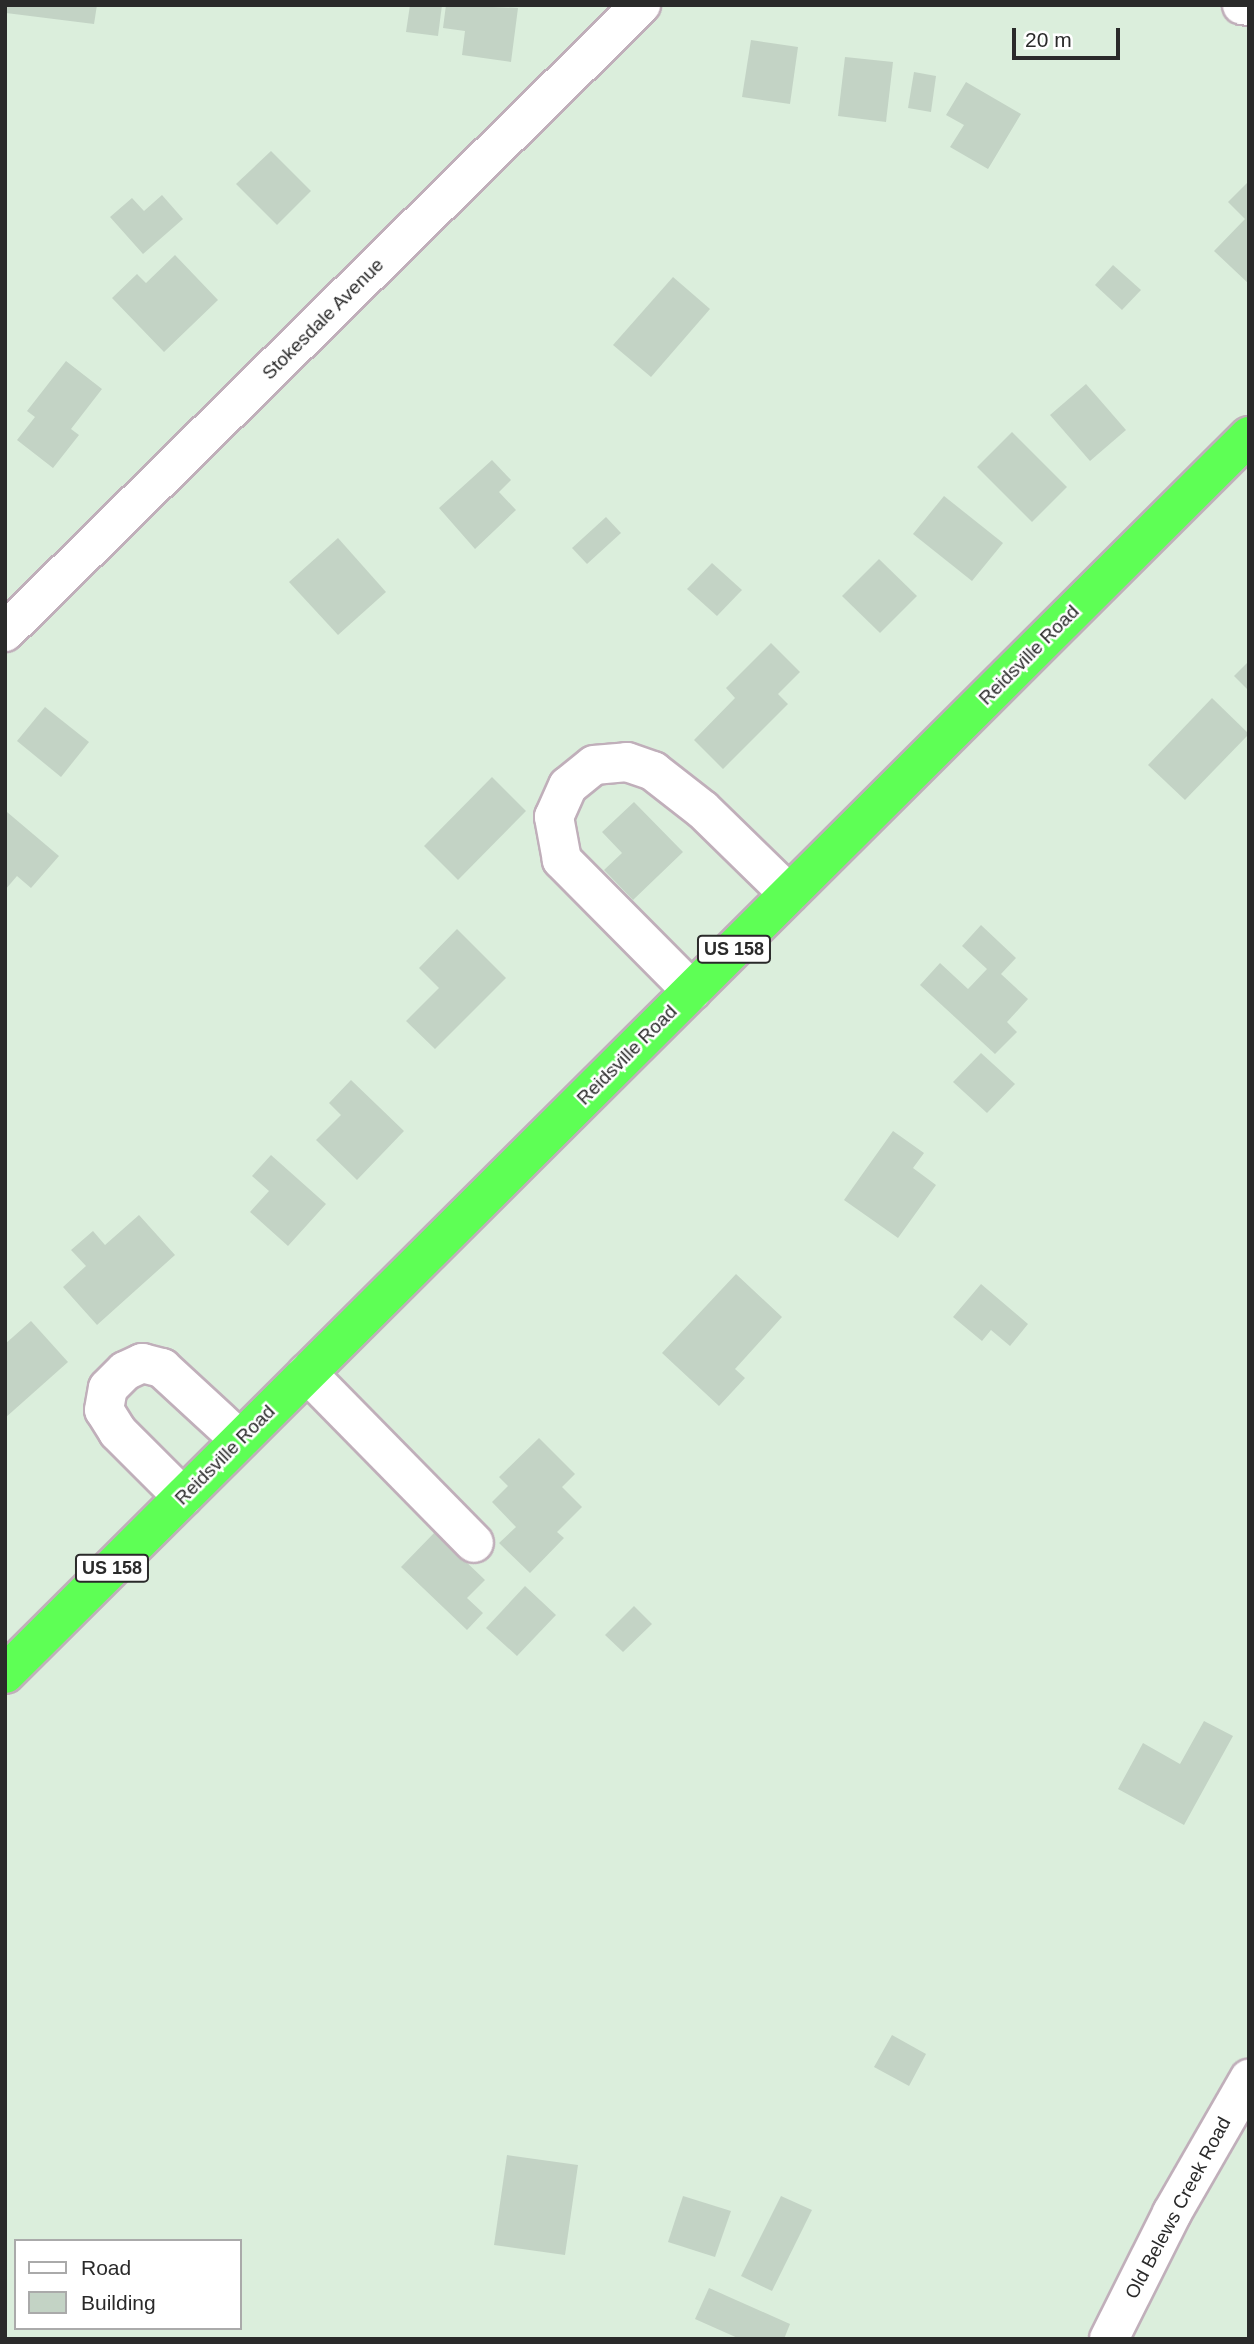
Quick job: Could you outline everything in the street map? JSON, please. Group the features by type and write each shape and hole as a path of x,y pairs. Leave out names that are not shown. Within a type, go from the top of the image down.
{"highway":[{"name":"Reidsville Road","path":"5,1674 1249,436"}],"street":[{"name":"Stokesdale Avenue","path":"5,632 641,5"},
{"path":"1242,5 1249,6"},
{"path":"692,991 562,860 554,817 568,786 594,765 626,762 653,771 702,810 789,894"},
{"path":"183,1497 118,1432 104,1410 108,1388 125,1371 142,1363 162,1368 240,1440"},
{"path":"307,1373 474,1543"},
{"name":"Old Belews Creek Road","path":"1109,2339 1172,2213 1249,2079"}],"building":[{"path":"7,5 97,5 94,24 6,13"},
{"path":"410,5 442,5 438,36 406,32"},
{"path":"446,5 518,8 511,62 462,55 465,31 443,28"},
{"path":"751,40 798,47 790,104 742,97"},
{"path":"845,57 893,62 886,122 838,116"},
{"path":"914,72 936,76 931,112 908,108"},
{"path":"966,82 1021,114 988,169 950,147 964,125 946,115"},
{"path":"271,151 311,191 277,225 236,184"},
{"path":"1249,181 1249,284 1214,251 1245,219 1228,202"},
{"path":"162,195 183,219 143,254 110,217 132,198 144,211"},
{"path":"175,255 218,300 164,352 112,298 137,274 146,283"},
{"path":"1113,265 1141,290 1122,310 1095,285"},
{"path":"673,277 710,309 651,377 613,345"},
{"path":"66,361 102,389 71,429 79,435 53,468 17,440 35,417 27,411"},
{"path":"1086,384 1126,430 1090,461 1050,415"},
{"path":"1012,432 1067,487 1032,522 977,467"},
{"path":"492,460 511,480 499,492 516,510 475,549 439,508"},
{"path":"944,496 1003,543 972,581 913,534"},
{"path":"606,517 621,533 587,564 572,548"},
{"path":"338,538 386,592 338,635 289,582"},
{"path":"879,559 917,596 880,633 842,596"},
{"path":"712,563 742,590 717,616 687,589"},
{"path":"771,643 800,672 778,694 788,704 723,769 694,740 735,698 726,688"},
{"path":"1249,661 1249,691 1234,676"},
{"path":"1212,698 1249,734 1185,800 1148,765"},
{"path":"45,707 89,742 61,777 17,741"},
{"path":"492,777 526,811 458,880 424,846"},
{"path":"634,802 683,852 633,900 604,870 622,853 602,832"},
{"path":"7,812 59,856 31,888 17,876 5,890"},
{"path":"981,925 1016,958 1001,974 1028,999 1007,1022 1017,1032 995,1054 920,985 940,963 968,989 987,969 962,946"},
{"path":"457,929 506,978 435,1049 406,1021 439,988 419,968"},
{"path":"981,1053 1015,1084 987,1113 953,1082"},
{"path":"351,1080 404,1131 357,1180 316,1140 341,1115 329,1103"},
{"path":"893,1131 924,1153 913,1168 936,1185 898,1238 844,1200"},
{"path":"271,1155 326,1204 288,1246 250,1212 269,1191 252,1176"},
{"path":"139,1215 175,1255 97,1325 63,1287 86,1266 71,1250 93,1231 105,1245"},
{"path":"736,1274 782,1317 735,1369 745,1378 719,1406 662,1353"},
{"path":"981,1284 1028,1324 1010,1346 991,1330 982,1341 953,1317"},
{"path":"31,1321 68,1362 5,1418 5,1344"},
{"path":"539,1438 575,1474 562,1487 582,1507 557,1532 564,1538 530,1573 499,1543 516,1527 492,1502 508,1486 499,1477"},
{"path":"435,1532 485,1580 467,1598 483,1613 467,1630 401,1567"},
{"path":"525,1586 556,1615 517,1656 486,1628"},
{"path":"634,1606 652,1624 623,1652 605,1635"},
{"path":"1204,1721 1233,1736 1184,1825 1118,1789 1143,1743 1180,1764"},
{"path":"892,2035 926,2054 909,2086 874,2067"},
{"path":"507,2155 578,2165 565,2255 494,2245"},
{"path":"683,2196 731,2211 715,2257 668,2242"},
{"path":"781,2196 812,2210 772,2291 741,2276"},
{"path":"709,2288 790,2324 784,2339 740,2339 695,2319"}]}
